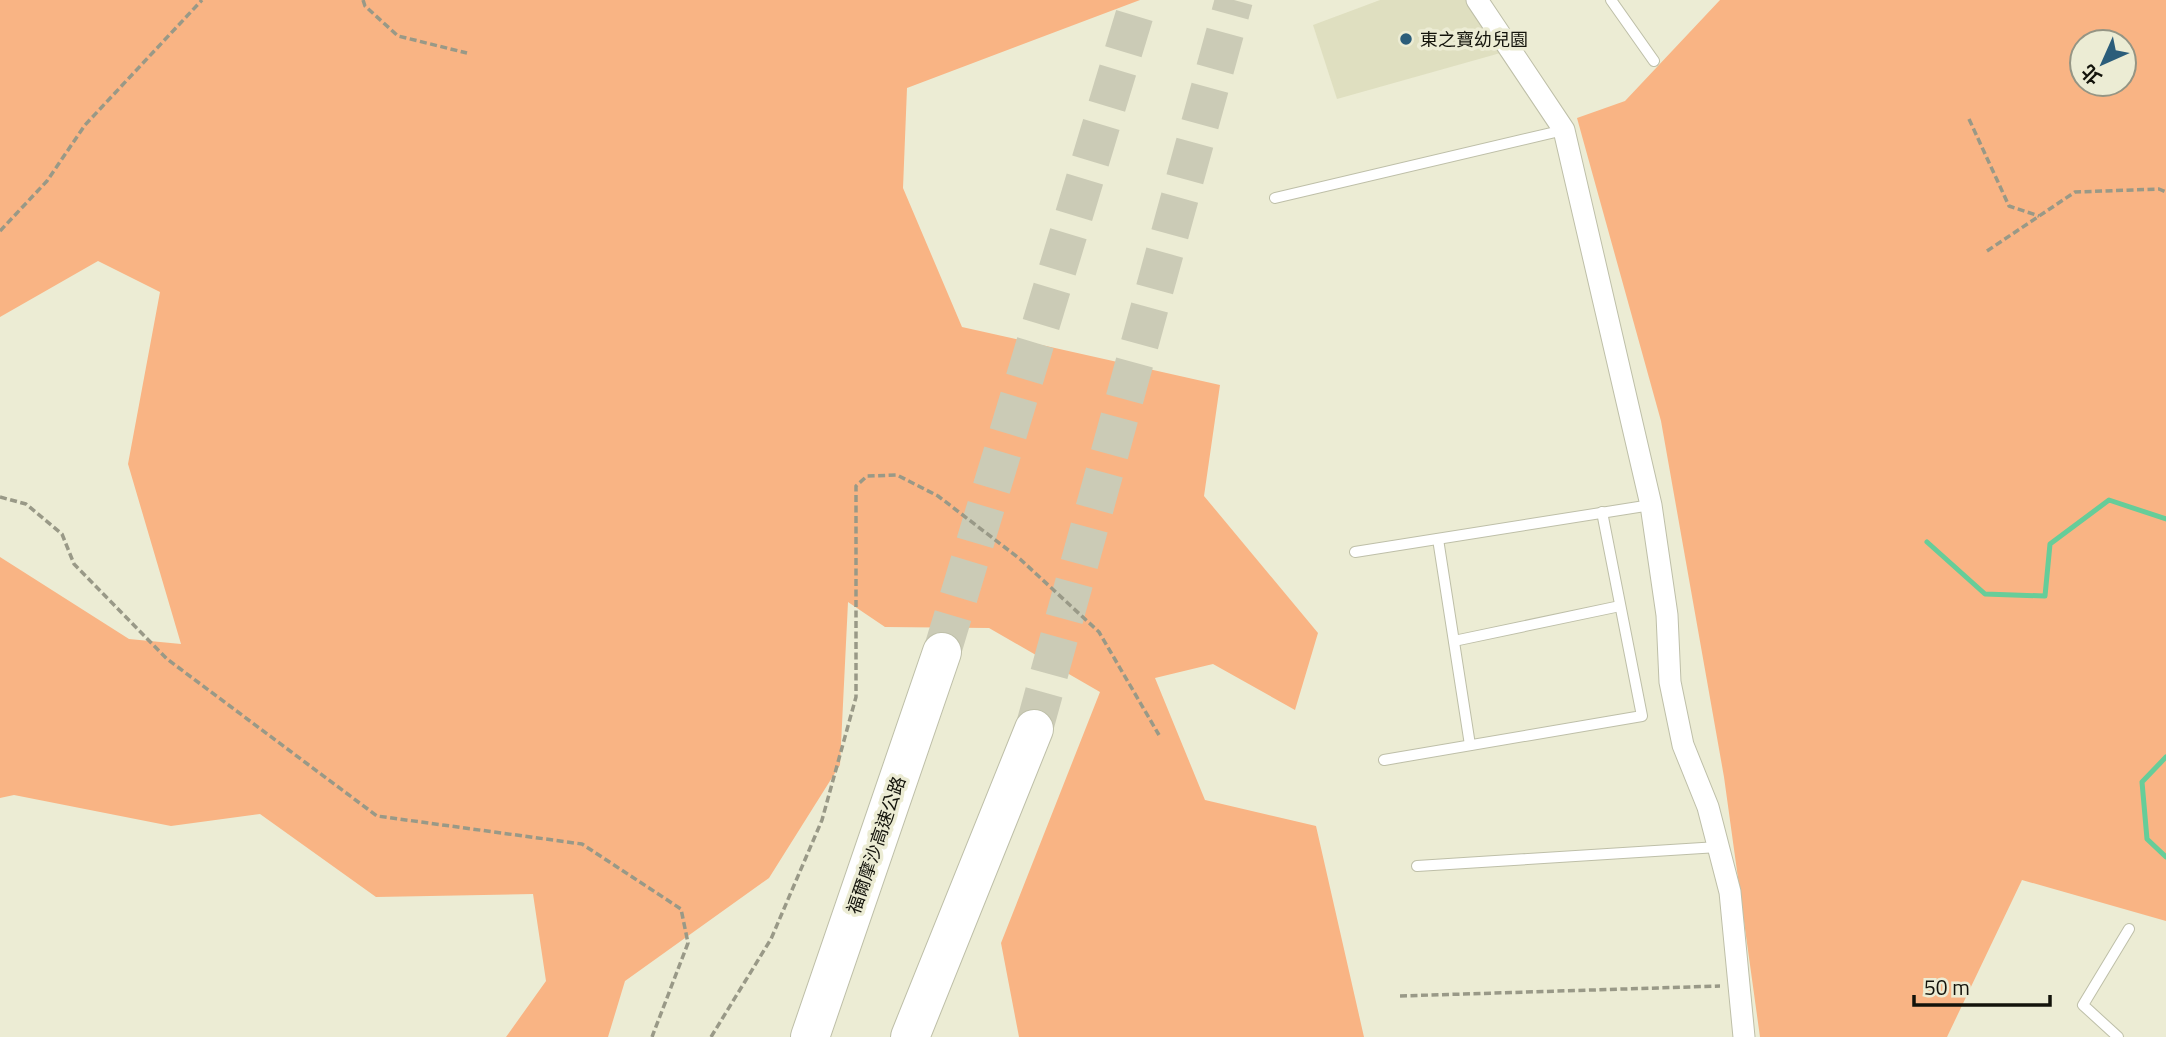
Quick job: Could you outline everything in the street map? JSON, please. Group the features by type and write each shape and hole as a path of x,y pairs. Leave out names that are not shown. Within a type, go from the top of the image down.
{"highway":[{"name":"福爾摩沙高速公路","path":"810,1037 942,652"},
{"path":"910,1037 1034,729"}],"street":[{"path":"1477,0 1564,130 1651,505 1667,615 1670,682 1683,745 1708,807 1730,892 1744,1037"}],"lane":[{"path":"1611,0 1654,61"},
{"path":"1275,198 1564,130"},
{"path":"1355,552 1651,505"},
{"path":"1384,760 1642,716 1602,512"},
{"path":"1438,539 1470,745"},
{"path":"1454,641 1620,606"},
{"path":"1417,866 1718,847"},
{"path":"2118,1037 2082,1005 2129,929"}],"path":[{"path":"0,231 47,181 85,125 202,0"},
{"path":"363,0 398,36 467,52"},
{"path":"1969,119 2009,206 2039,216"},
{"path":"1987,251 2075,192 2159,189 2166,192"},
{"path":"0,497 26,505 62,534 75,564 167,659 377,816 582,844 681,909 688,943 652,1037"},
{"path":"1400,996 1740,986"}],"shaded area":[{"path":"0,0 1140,0 907,88 903,188 962,327 1220,385 1204,496 1318,633 1295,710 1213,664 1155,678 1205,800 1316,826 1364,1037 1019,1037 1001,943 1100,692 989,628 885,627 848,602 840,765 769,878 625,981 608,1037 506,1037 546,981 533,894 376,897 260,814 171,826 14,795 0,798 0,557 129,639 181,644 128,464 160,292 98,261 0,317"},
{"name":"東之寶幼兒園","path":"1380,0 1468,0 1504,52 1337,99 1313,25"},
{"path":"1720,0 2166,0 2166,921 2022,880 1947,1037 1760,1037 1724,777 1661,421 1577,118 1625,101"}],"waterway":[{"path":"1927,542 1985,594 2045,596 2050,544 2109,500 2166,519"},
{"path":"2166,757 2142,782 2147,839 2166,857"}],"tunnel":[{"path":"942,652 1139,0"},
{"path":"1034,729 1234,0"}],"place":[{"name":"東之寶幼兒園","path":"1406,39"}]}
